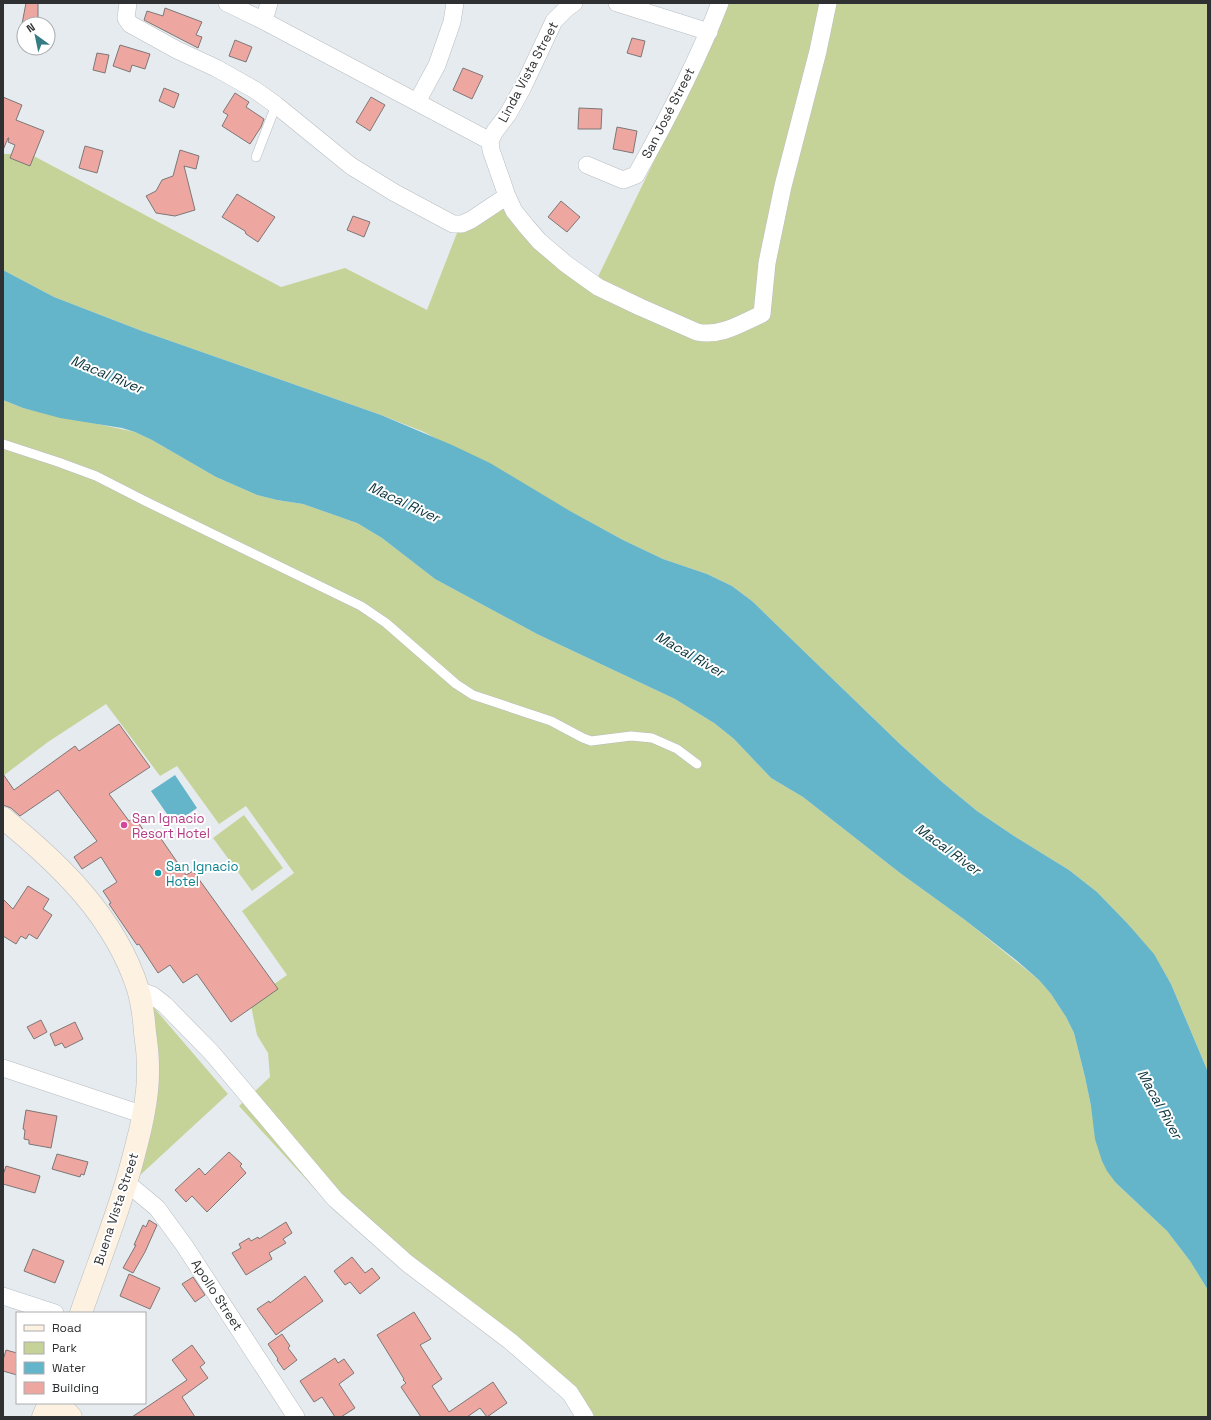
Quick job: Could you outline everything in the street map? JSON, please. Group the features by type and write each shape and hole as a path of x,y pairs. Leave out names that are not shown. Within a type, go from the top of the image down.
{"main road":[{"name":"Buena Vista Street","path":"3,818 59,868 96,908 108,926 131,969 143,1012 148,1061 148,1090 144,1115 127,1183 81,1312"},
{"path":"43,1417 49,1404"},
{"path":"59,1404 71,1417"}],"street":[{"path":"128,3 126,18 130,24 177,50 216,68 255,90 276,105 351,166 394,193 453,224 462,224 471,220 507,196"},
{"path":"227,3 264,21 490,141 491,150 507,196 514,211 539,241 566,264 598,287 697,332 707,334 718,333 762,314 766,263 783,186 818,51 828,3"},
{"path":"264,21 269,3"},
{"path":"417,102 437,65 443,50 452,22 455,3"},
{"name":"Linda Vista Street","path":"490,141 495,131 508,114 554,21 574,3"},
{"path":"617,3 709,32"},
{"name":"San José Street","path":"588,165 623,180 636,175 668,118 709,32 720,3"},
{"path":"138,990 152,995 165,1005 212,1053 336,1199 407,1263 510,1342 570,1392 586,1417"},
{"path":"3,1068 144,1115"},
{"name":"Apollo Street","path":"127,1183 157,1208 175,1232 296,1417"},
{"path":"3,1296 52,1312"}],"lane":[{"path":"256,157 276,105"},
{"path":"3,444 96,476 361,606 386,623 456,684 473,695 551,721 591,741 631,736 652,738 676,749 697,764"}],"green space":[{"path":"728,3 1208,3 1208,1072 1171,984 1154,955 1128,924 1097,892 1069,870 977,811 942,782 901,745 752,601 732,586 707,574 663,559 623,540 424,432 381,415 142,331 54,297 3,270 3,154 30,154 281,287 345,268 427,310 457,233 505,206 594,285 717,31"},
{"path":"3,400 23,408 135,432 152,440 216,477 257,495 303,504 357,523 382,538 435,579 537,634 675,699 714,723 734,739 771,778 803,797 900,873 965,920 1039,980 1051,994 1066,1017 1074,1033 1091,1106 1116,1183 1167,1231 1190,1261 1208,1290 1208,1417 588,1417 411,1264 337,1213 239,1106 270,1077 268,1053 257,1035 250,1001 287,975 242,911 294,873 246,806 219,824 177,766 160,776 106,704 48,742 3,776"},
{"path":"244,815 283,868 252,891 213,838"},
{"path":"137,988 228,1094 125,1189 146,1101"}],"water":[{"name":"Macal River","path":"3,270 54,297 142,331 381,415 452,445 490,463 570,511 623,540 663,559 707,574 732,586 752,601 901,745 942,782 977,811 1069,870 1097,892 1154,954 1171,984 1208,1072 1208,1290 1190,1261 1167,1231 1116,1183 1107,1171 1095,1139 1091,1106 1074,1033 1066,1017 1051,994 1039,980 1016,960 965,920 900,873 803,797 771,778 734,739 714,723 675,699 537,634 435,579 382,538 357,523 303,504 257,495 216,477 152,440 135,432 122,428 60,418 23,408 3,400"},
{"path":"175,775 197,808 174,824 151,791"}],"building":[{"path":"26,3 38,3 38,16 24,16"},
{"path":"165,8 202,22 196,35 202,37 198,48 144,20 147,11 163,16"},
{"path":"632,38 645,41 641,57 627,53"},
{"path":"235,40 252,47 246,62 229,56"},
{"path":"120,45 150,54 145,69 132,65 130,72 113,66"},
{"path":"97,53 109,55 105,73 93,70"},
{"path":"463,68 483,76 472,99 453,90"},
{"path":"164,88 179,94 174,108 159,101"},
{"path":"235,93 249,102 246,107 264,119 261,127 250,144 222,126 228,115 223,112"},
{"path":"3,97 22,105 16,120 44,131 30,166 10,158 15,145 8,142 9,138 3,150"},
{"path":"371,97 385,105 370,131 356,122"},
{"path":"579,108 602,109 601,129 578,129"},
{"path":"617,127 637,131 633,153 613,149"},
{"path":"85,146 103,151 97,173 79,168"},
{"path":"180,150 199,156 196,169 184,166 195,210 175,216 156,213 146,196 156,191 162,180 173,176"},
{"path":"237,194 275,217 258,242 246,234 245,231 222,217"},
{"path":"561,201 580,217 567,232 548,217"},
{"path":"353,216 370,222 364,237 347,230"},
{"name":"San Ignacio Hotel","path":"119,724 150,767 109,794 129,821 135,817 147,836 155,830 186,875 193,871 278,989 231,1022 197,974 183,983 170,965 158,973 139,944 137,945 109,904 111,903 103,891 117,882 101,857 82,869 74,857 97,841 58,790 20,816 11,808 3,805 3,774 14,790 75,746 79,751"},
{"path":"28,886 49,899 43,909 52,915 37,939 29,934 26,939 21,936 16,944 3,936 3,899 13,909"},
{"path":"41,1020 47,1032 34,1039 27,1027"},
{"path":"75,1022 83,1039 65,1048 62,1043 55,1046 50,1034"},
{"path":"26,1110 57,1116 51,1148 29,1144 29,1140 24,1139 25,1130 23,1129"},
{"path":"229,1152 242,1164 240,1166 246,1173 207,1212 192,1196 186,1202 175,1190 199,1168 205,1175"},
{"path":"57,1154 88,1162 84,1175 81,1174 80,1177 52,1169"},
{"path":"6,1166 40,1176 35,1193 3,1184 3,1175"},
{"path":"149,1220 157,1225 145,1252 133,1273 123,1268 136,1245 134,1245 143,1225 146,1227"},
{"path":"286,1222 292,1233 283,1239 286,1243 269,1253 272,1259 246,1275 232,1253 241,1248 239,1244 249,1238 251,1241 258,1237 259,1239"},
{"path":"33,1249 64,1261 55,1283 24,1271"},
{"path":"352,1257 365,1273 372,1268 380,1278 360,1294 350,1282 345,1285 334,1271"},
{"path":"129,1274 160,1288 150,1309 120,1296"},
{"path":"305,1276 323,1301 276,1335 257,1309 269,1301 270,1303"},
{"path":"193,1277 205,1295 195,1302 182,1284"},
{"path":"414,1312 431,1339 420,1345 442,1379 432,1386 449,1412 493,1382 507,1403 487,1417 480,1408 467,1417 421,1417 401,1387 406,1383 377,1335"},
{"path":"282,1334 290,1346 288,1348 297,1360 284,1370 268,1344"},
{"path":"192,1345 205,1363 200,1367 208,1378 182,1397 195,1417 132,1417 187,1380 172,1360"},
{"path":"6,1350 16,1353 16,1375 3,1371 3,1360"},
{"path":"335,1358 338,1363 344,1359 354,1373 339,1384 355,1408 341,1417 335,1417 322,1397 314,1402 300,1381"}],"place":[{"name":"San Ignacio Resort Hotel","path":"124,825"},
{"name":"San Ignacio Hotel","path":"158,873"}]}
